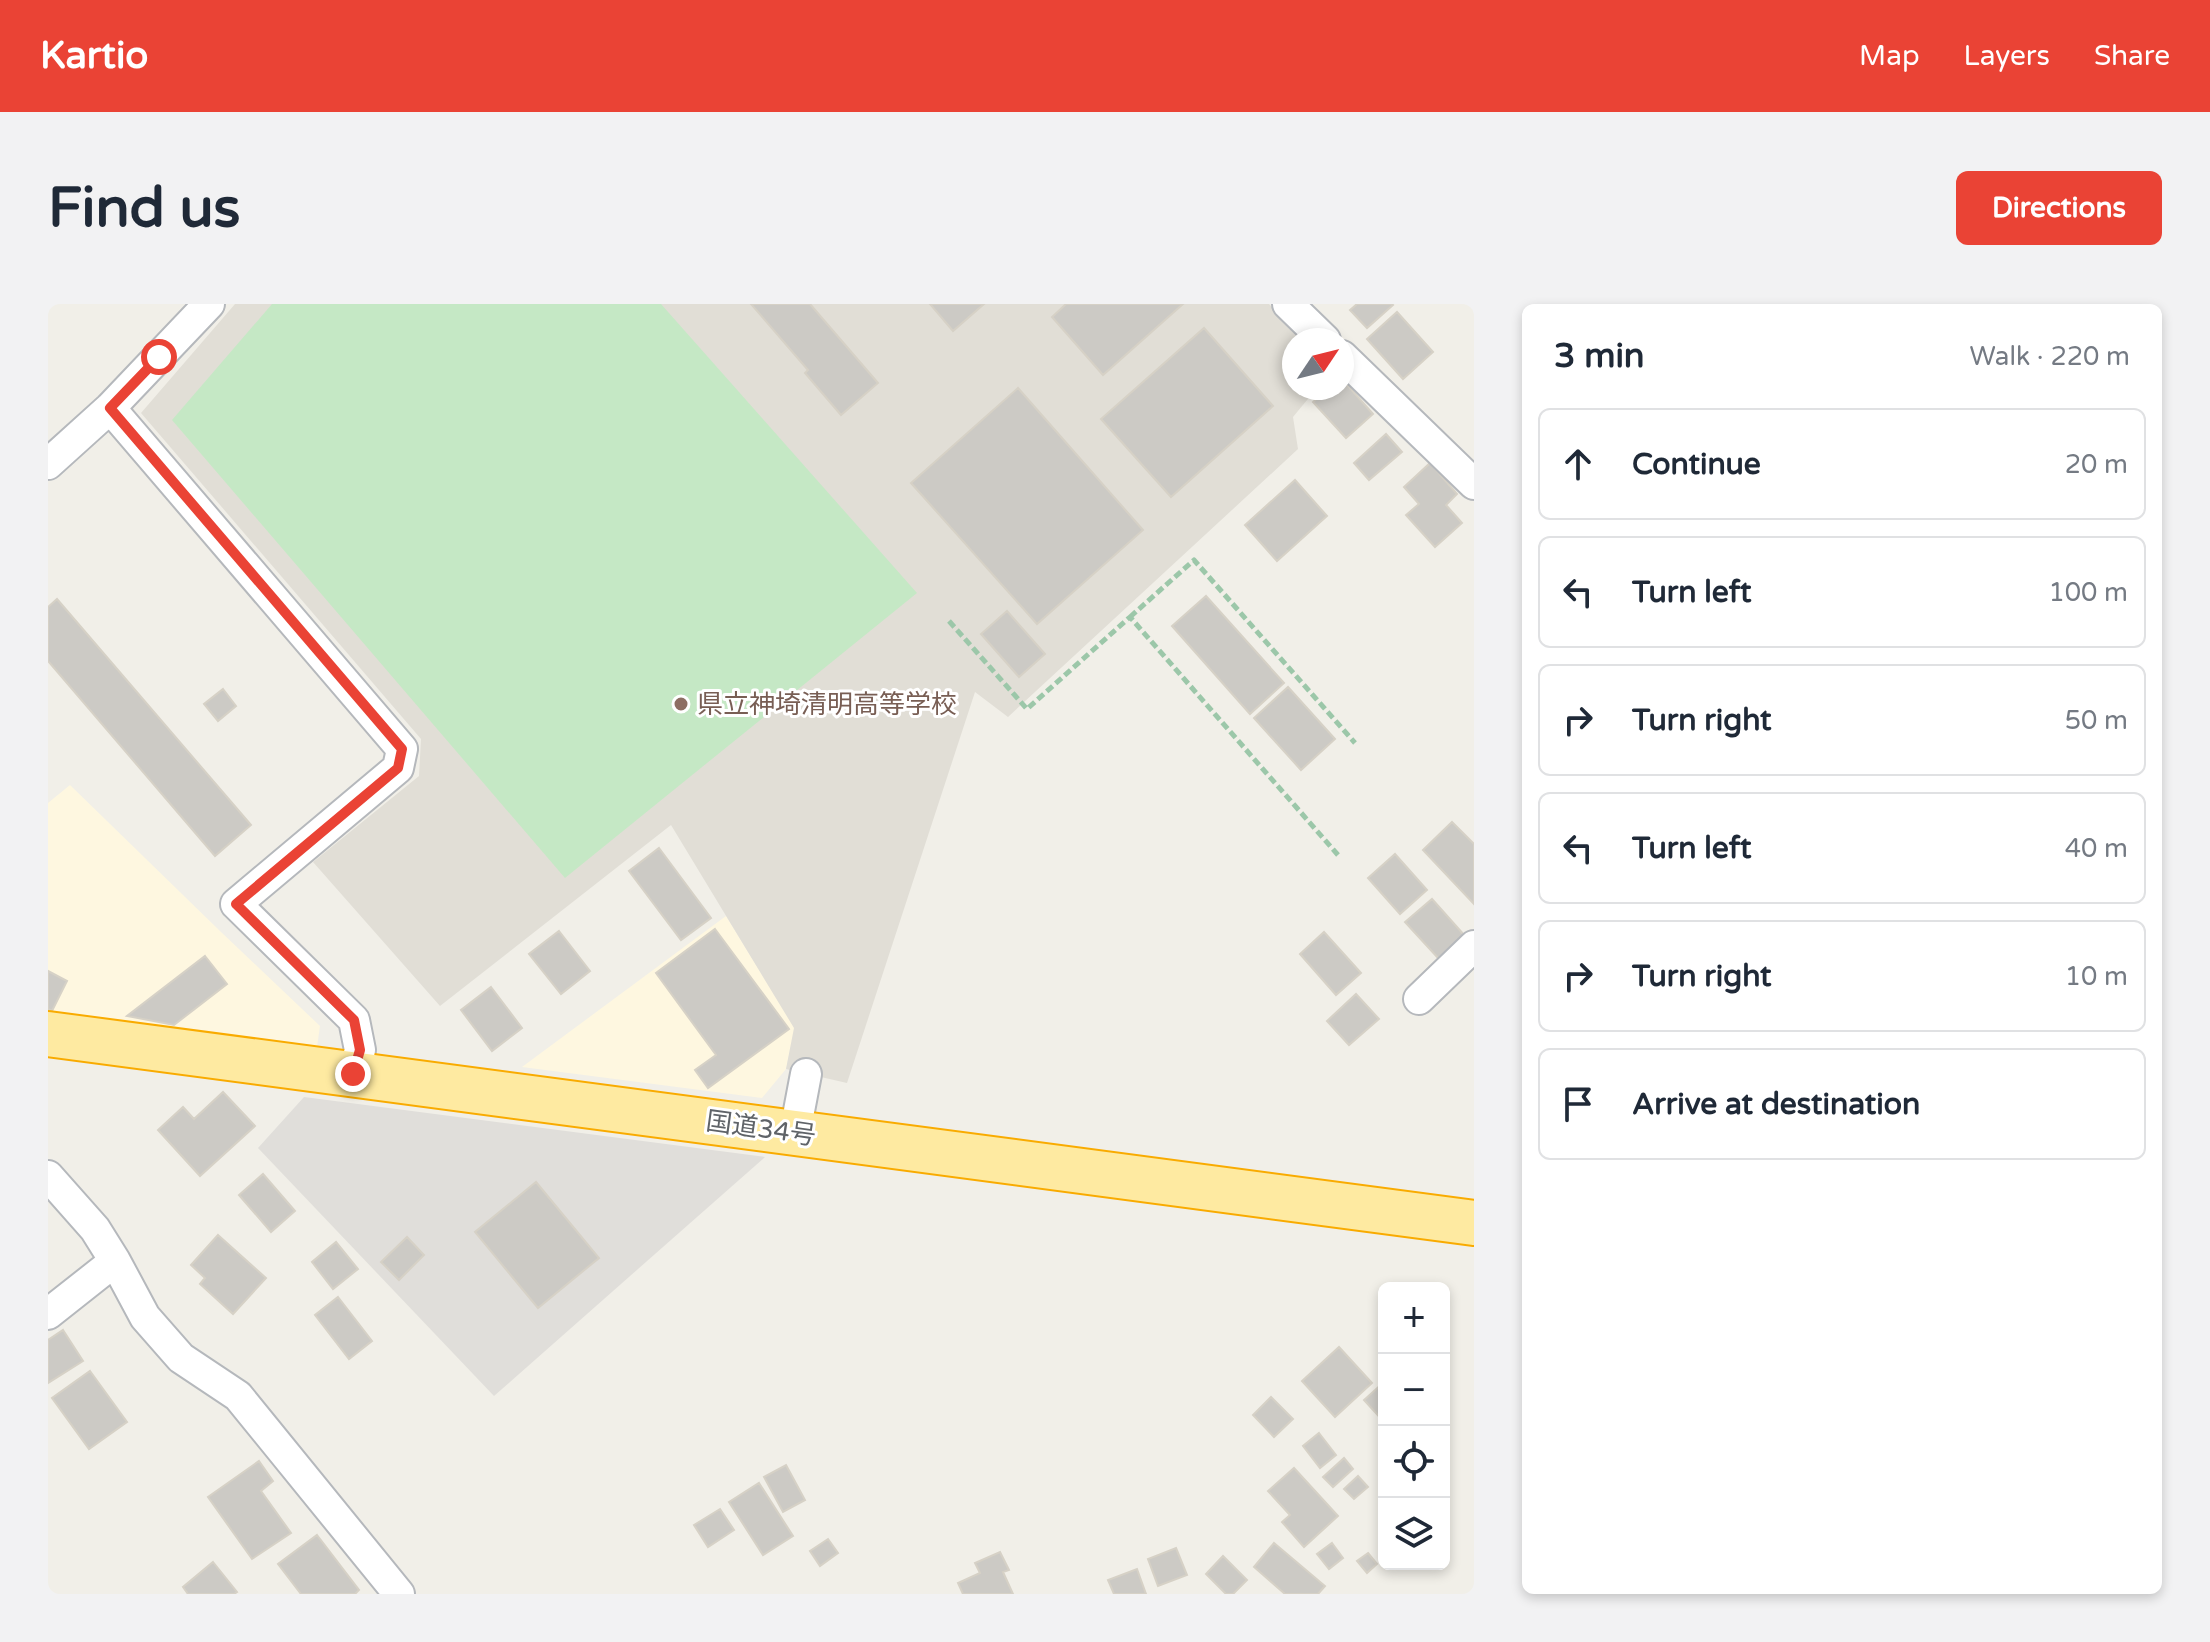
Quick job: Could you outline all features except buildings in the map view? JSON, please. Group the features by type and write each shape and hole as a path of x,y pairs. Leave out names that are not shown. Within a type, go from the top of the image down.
{"highway":[{"name":"国道34号","path":"48,1034 1474,1223"}],"street":[{"path":"48,464 110,408 209,304"},
{"path":"1288,304 1313,328"},
{"path":"1354,368 1474,484"},
{"path":"110,408 402,749 398,768 236,904 354,1020 360,1050 353,1074"},
{"path":"1419,999 1474,946"},
{"path":"795,1132 806,1074"},
{"path":"48,1176 95,1229 145,1317 181,1358 238,1396 399,1594"},
{"path":"48,1314 115,1261"}],"path":[{"path":"949,621 1027,709 1194,560 1355,743"},
{"path":"1130,617 1338,855"}],"shaded area":[{"name":"県立神埼清明高等学校","path":"235,304 1269,304 1293,328 1282,328 1282,400 1307,400 1293,417 1298,449 1008,717 975,692 847,1083 786,1069 794,1028 671,825 440,1006 313,862 419,776 421,739 141,413"},
{"path":"70,785 320,1026 317,1047 48,1011 48,803"},
{"path":"726,916 795,1028 786,1069 762,1098 522,1067"},
{"path":"304,1097 765,1157 494,1396 258,1148"}],"green space":[{"path":"272,304 661,304 917,593 565,878 172,420"}],"place":[{"name":"県立神埼清明高等学校","path":"681,704"}],"route":[{"path":"159,357 110,408 402,749 398,768 236,904 354,1020 360,1050 353,1074"}]}
